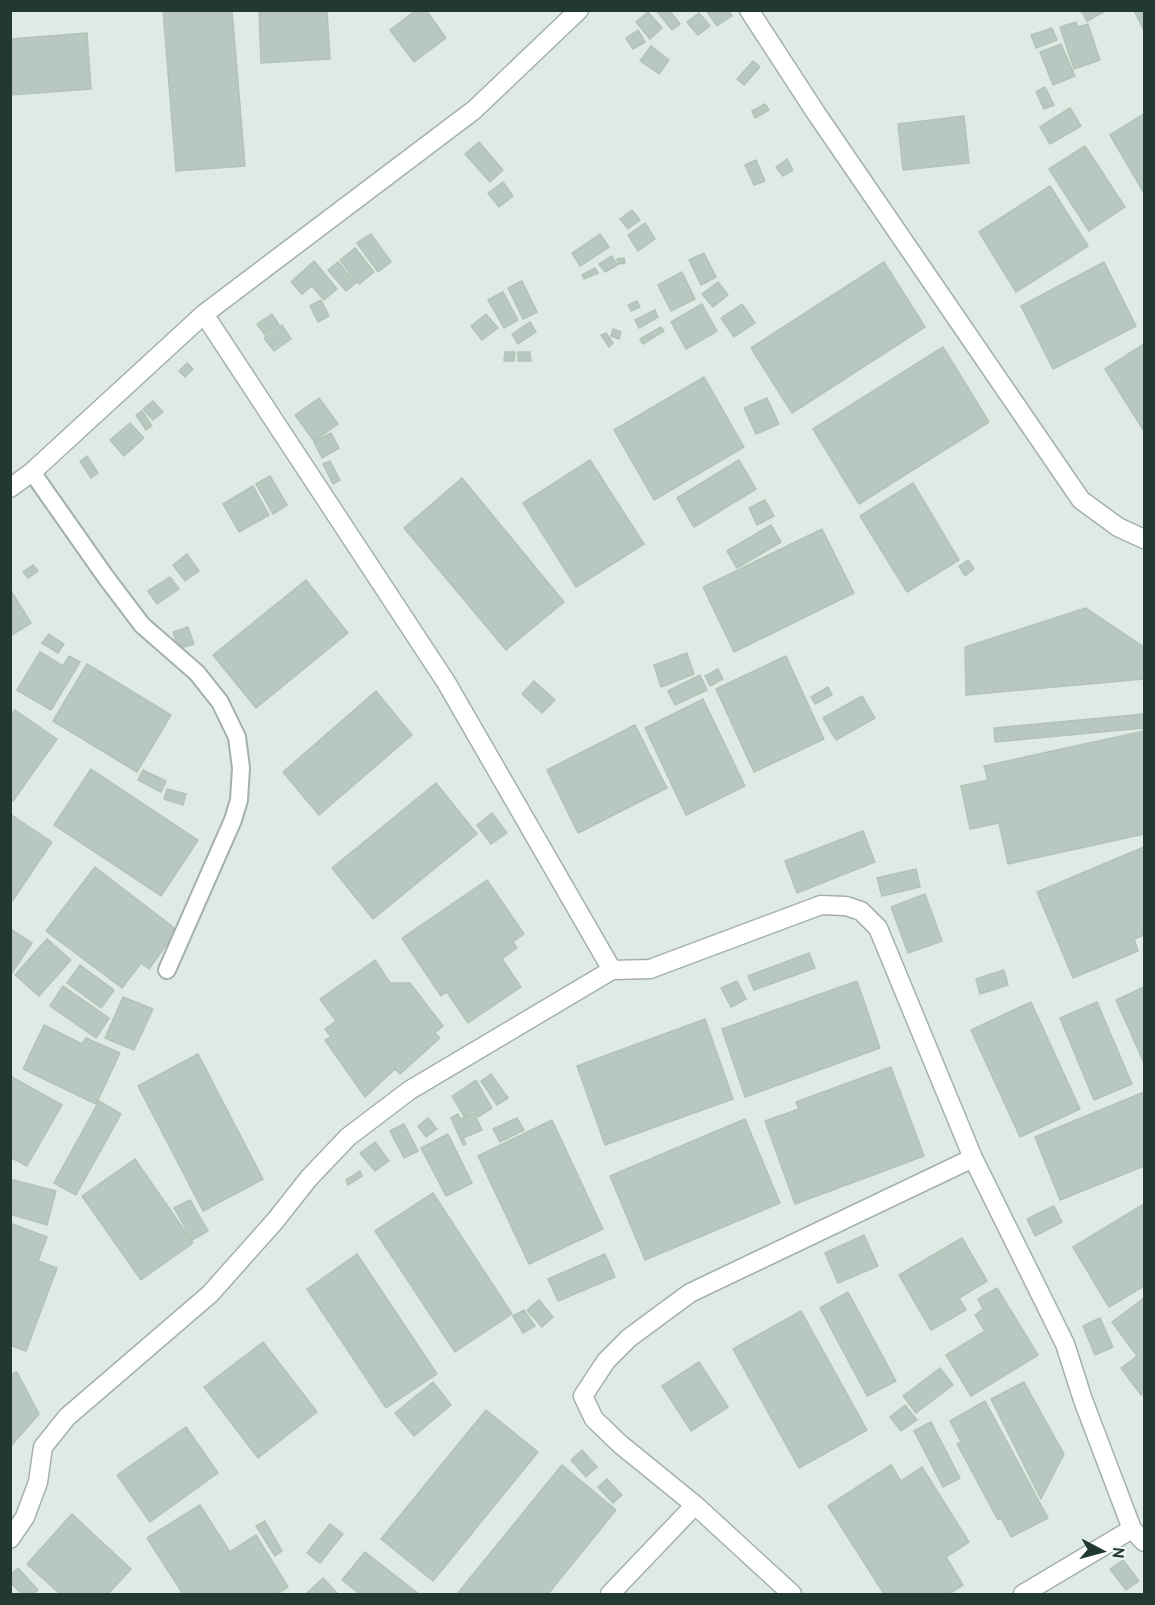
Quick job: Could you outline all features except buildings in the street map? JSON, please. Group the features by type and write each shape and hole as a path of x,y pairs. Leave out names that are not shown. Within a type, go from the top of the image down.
{"street":[{"path":"10,488 32,472 204,314 474,110 579,10"},
{"path":"749,10 816,113 1081,500 1118,527 1144,539"},
{"path":"204,314 446,682 612,970"},
{"path":"10,1539 25,1517 38,1482 44,1447 68,1417 210,1294 275,1221 309,1178 348,1137 410,1090 612,970 650,969 821,905 846,906 861,911 878,928 973,1158 1065,1344 1095,1432 1138,1535 1023,1594"},
{"path":"792,1594 695,1505 620,1444 594,1419 583,1396 606,1361 628,1338 690,1293 973,1158"},
{"path":"610,1594 695,1505"}],"lane":[{"path":"32,472 142,625 197,673 220,702 237,737 241,768 239,800 233,820 167,970"}]}
